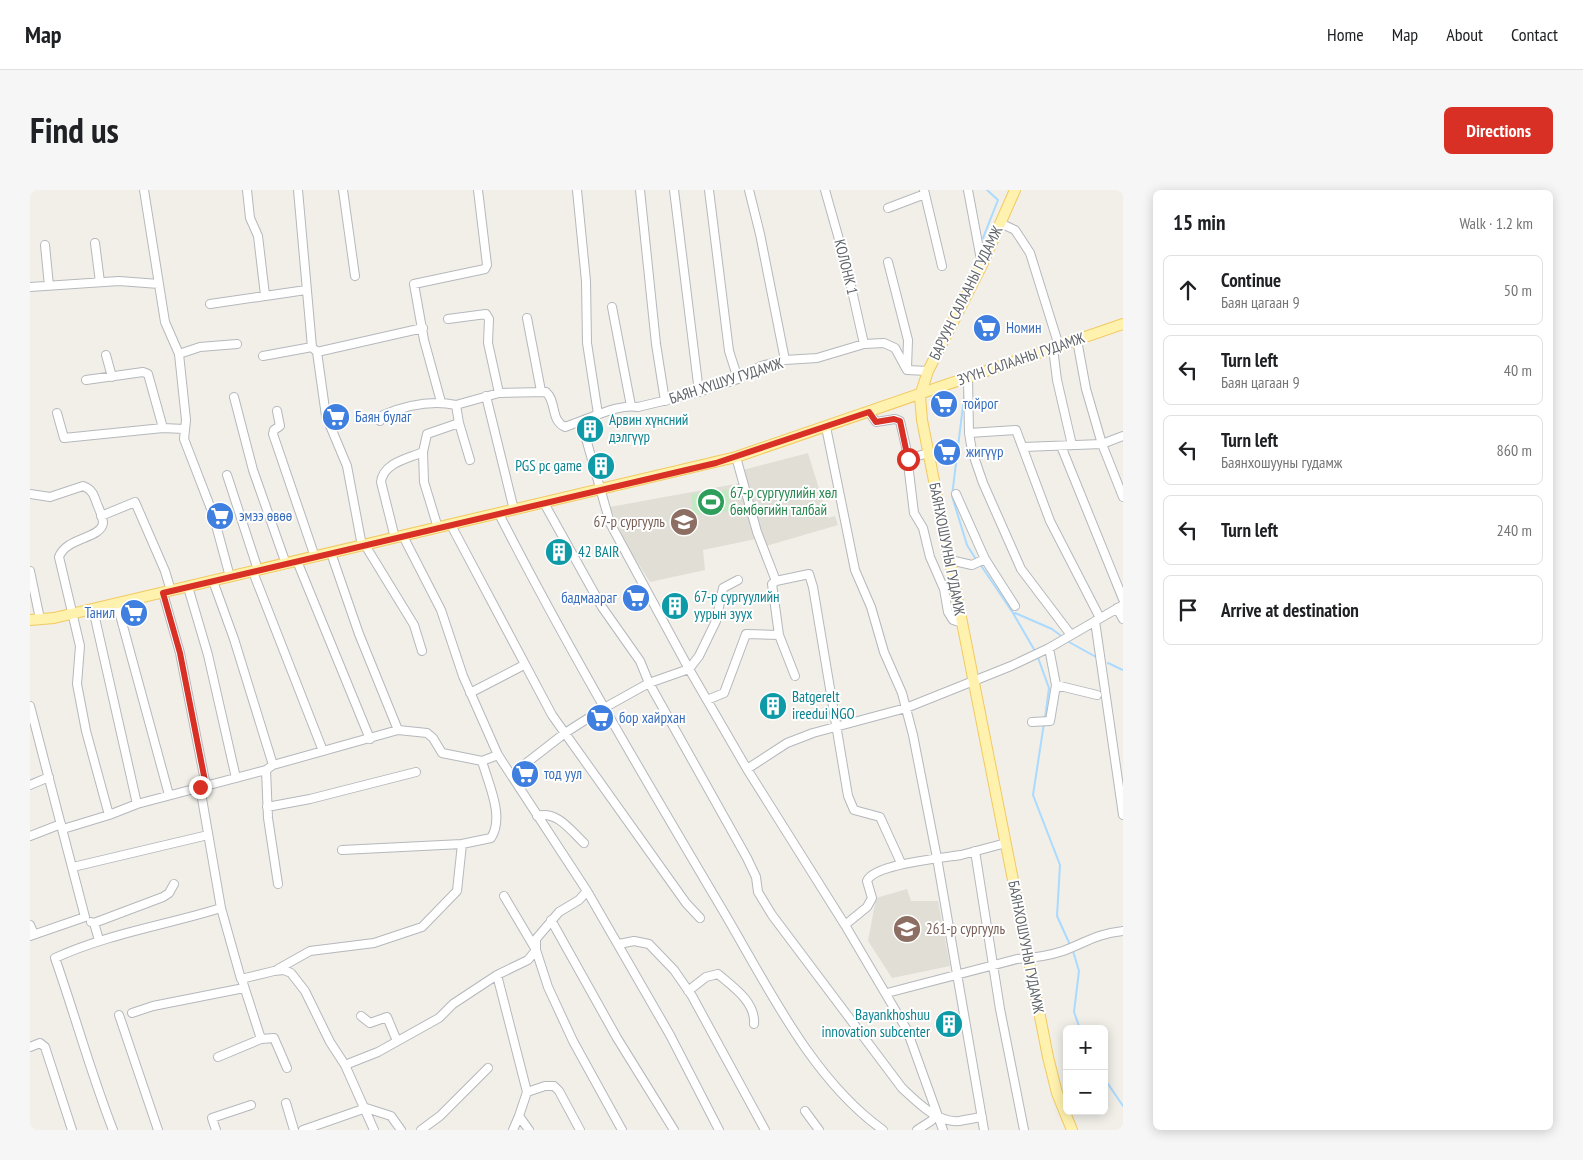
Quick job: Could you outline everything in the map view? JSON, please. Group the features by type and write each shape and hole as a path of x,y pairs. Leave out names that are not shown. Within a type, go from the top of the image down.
{"main road":[{"name":"БАРУУН САЛААНЫ ГУДАМЖ","path":"920,396 928,371 982,265 1015,190"},
{"name":"ЗҮҮН САЛААНЫ ГУДАМЖ","path":"920,396 968,377 1123,324"},
{"path":"35,619 70,615 736,457 920,396"},
{"name":"БАЯНХОШУУНЫ ГУДАМЖ","path":"920,396 928,453 1028,958 1054,1082 1072,1130"}],"street":[{"path":"144,190 165,322 179,354 187,450 212,514 230,577"},
{"path":"247,190 250,218 258,236 265,295"},
{"path":"298,190 306,290 326,416 347,466 364,546 414,625 422,651"},
{"path":"344,190 355,276"},
{"path":"441,402 414,284 486,269 478,190"},
{"path":"576,190 586,281 587,343 598,414"},
{"path":"640,190 656,344 665,401"},
{"path":"674,190 699,392"},
{"path":"709,190 729,351 738,379"},
{"path":"749,190 760,234 785,360"},
{"name":"КОЛОНК 1","path":"825,190 846,264 864,344"},
{"path":"968,190 982,265"},
{"path":"888,208 925,192 942,266"},
{"path":"1000,223 1015,230 1030,253 1056,347 1057,380 1072,445"},
{"path":"95,243 100,282"},
{"path":"45,245 49,286"},
{"path":"888,262 908,340 907,370 928,371"},
{"path":"30,287 119,280 159,284"},
{"path":"210,304 306,290"},
{"path":"612,306 631,406"},
{"path":"448,319 486,314 489,318 490,356 499,393"},
{"path":"380,421 383,415 406,407 441,402 456,406 499,393 541,391 527,318"},
{"path":"262,356 314,349 423,328"},
{"path":"1076,340 1086,389 1102,444 1123,497"},
{"name":"БАЯН ХҮШУУ ГУДАМЖ","path":"541,391 546,392 552,398 556,419 564,427 598,414 631,406 638,407 699,392 738,379 761,366 785,360 817,358 864,344 884,343 895,348 907,370"},
{"path":"179,354 200,347 236,344"},
{"path":"106,355 112,377"},
{"path":"86,380 144,372 148,374 163,428"},
{"path":"968,377 969,433 972,451 983,484 1021,569 1071,635"},
{"path":"486,396 514,510"},
{"path":"234,397 252,470 286,564"},
{"path":"456,406 470,460"},
{"path":"277,411 280,426 274,430 273,434 316,557"},
{"path":"869,412 876,422 894,419 900,421 908,459 914,513 922,528 930,557 944,590 948,612 953,620 962,623"},
{"path":"57,413 64,438 163,428 184,429"},
{"path":"581,421 610,523 689,669 747,769 887,993 907,1030 943,1130"},
{"path":"438,528 424,482 423,452 427,434 459,422"},
{"path":"826,427 855,570 871,607 879,640 898,682 906,708 937,858 984,1130"},
{"path":"969,433 1016,430 1050,521 1098,620 1123,815"},
{"path":"1023,447 1102,444 1123,436"},
{"path":"1061,446 1123,599"},
{"path":"423,452 387,468 382,473 381,482 399,537 441,610 470,693 498,755 587,891 619,944 719,1130"},
{"path":"908,459 928,453"},
{"path":"736,457 756,532 776,581"},
{"path":"227,475 256,571 323,750"},
{"path":"30,494 50,497 83,486 89,488 94,495 101,516 100,529 68,544 61,550 59,557 70,615 80,646 78,684 86,731 109,815"},
{"path":"956,494 980,562 1015,606"},
{"path":"101,516 135,502 149,530 167,592 180,653 203,786 208,835 221,908 261,1040"},
{"path":"544,503 602,607 640,661 649,683 747,858 756,877 758,892 772,915 902,1088 937,1116 958,1121 982,1117"},
{"path":"499,514 604,708 803,1045 862,1114 883,1130"},
{"path":"451,525 552,715 680,895 700,918"},
{"path":"332,553 359,634 398,730"},
{"path":"950,560 980,562"},
{"path":"297,561 370,739"},
{"path":"30,571 35,619"},
{"path":"795,676 779,635 772,584 776,581 808,574 813,587 848,796 854,810 880,817 901,864"},
{"path":"511,775 565,733 604,708 649,683 689,669 699,656 716,621 722,588 738,580"},
{"path":"213,581 234,639 273,765"},
{"path":"188,587 206,646 236,778"},
{"path":"117,604 169,795"},
{"path":"747,769 787,743 813,733 906,708 1037,654 1120,606 1123,619"},
{"path":"93,609 137,804"},
{"path":"707,700 724,693 746,634 779,635"},
{"path":"1032,722 1050,721 1056,685 1049,648"},
{"path":"470,693 524,665"},
{"path":"1056,685 1097,695"},
{"path":"30,706 34,736 49,777 85,917 94,923 99,940"},
{"path":"30,836 109,815 137,804 169,795 266,770 273,765 398,730 427,733 433,738 442,753 482,761 498,755"},
{"path":"342,850 462,844 492,838 497,830 492,793 482,761"},
{"path":"266,770 267,807 278,884"},
{"path":"267,807 310,799 416,772"},
{"path":"30,785 49,777"},
{"path":"537,816 544,814 560,820 584,843"},
{"path":"73,867 208,835"},
{"path":"845,925 867,907 872,898 867,881 869,877 901,864 975,851 1006,843"},
{"path":"274,971 310,951 374,943 422,927 457,891 462,844"},
{"path":"975,851 993,965 1024,1130"},
{"path":"94,923 163,897 169,893 174,884"},
{"path":"345,1065 397,1041 439,1018 453,1004 497,975 528,960 536,950 536,939 550,920 579,900 587,891"},
{"path":"504,896 536,950 548,987 573,1041 622,1130"},
{"path":"113,1130 99,1094 83,1037 55,958 99,940 121,936 221,908"},
{"path":"30,925 32,935 85,917"},
{"path":"550,920 617,1038 674,1130"},
{"path":"887,993 993,965 1064,951 1096,935 1123,931"},
{"path":"619,944 634,940 649,944 662,956 688,991 766,1130"},
{"path":"241,979 274,971 284,970 291,973 305,991 330,1042 345,1065 366,1108 374,1130"},
{"path":"688,991 706,977 718,974 741,994 755,1017 754,1024"},
{"path":"497,975 528,1092 513,1130"},
{"path":"132,1012 244,988"},
{"path":"119,1015 158,1130"},
{"path":"361,1016 370,1023 387,1017 397,1041"},
{"path":"218,1057 261,1040 274,1038 287,1068"},
{"path":"30,1046 40,1043 45,1047 72,1130"},
{"path":"422,1130 440,1116 488,1068"},
{"path":"528,1092 545,1086 554,1086 580,1130"},
{"path":"286,1103 294,1130"},
{"path":"216,1130 212,1118 251,1104"},
{"path":"303,1130 366,1108 391,1116 401,1130"},
{"path":"804,1112 819,1130"},
{"path":"519,1116 529,1130"},
{"path":"917,1130 937,1116"}],"shaded area":[{"path":"808,453 828,518 835,516 838,525 766,546 743,470"},
{"name":"67-р сургууль","path":"741,483 756,539 703,550 705,570 650,582 627,546 610,507"},
{"name":"261-р сургууль","path":"907,889 911,901 938,901 950,966 892,978 868,941 876,898"}],"green space":[{"name":"67-р сургуулийн хөл бөмбөгийн талбай","path":"729,490 731,511 693,515 691,494"}],"waterway":[{"path":"987,190 998,200 983,238 987,241"},
{"path":"965,389 952,496 967,545 977,561"},
{"path":"980,564 1013,613 1035,651"},
{"path":"1015,613 1052,629 1060,635"},
{"path":"1069,642 1096,657"},
{"path":"1037,655 1049,688 1045,718"},
{"path":"1108,663 1123,670"},
{"path":"1044,723 1033,795 1060,865 1057,916 1071,947"},
{"path":"1073,951 1079,971 1074,1012 1079,1025"},
{"path":"1108,1084 1123,1106"}],"place":[{"name":"Номин","path":"987,328"},
{"name":"тойрог","path":"944,404"},
{"name":"Баян булаг","path":"336,417"},
{"name":"Арвин хүнсний дэлгүүр","path":"590,429"},
{"name":"жигүүр","path":"947,452"},
{"name":"PGS pc game","path":"601,466"},
{"name":"67-р сургуулийн хөл бөмбөгийн талбай","path":"711,502"},
{"name":"эмээ өвөө","path":"220,516"},
{"name":"67-р сургууль","path":"684,522"},
{"name":"42 BAIR","path":"559,552"},
{"name":"бадмаараг","path":"636,598"},
{"name":"67-р сургуулийн уурын зуух","path":"675,606"},
{"name":"Танил","path":"134,613"},
{"name":"Batgerelt ireedui NGO","path":"773,706"},
{"name":"бор хайрхан","path":"600,718"},
{"name":"тод уул","path":"525,774"},
{"name":"261-р сургууль","path":"907,929"},
{"name":"Bayankhoshuu innovation subcenter","path":"949,1024"}],"route":[{"path":"200,787 206,786 180,653 163,593 716,463 869,412 872,420 876,422 894,419 900,421 908,459"}]}
